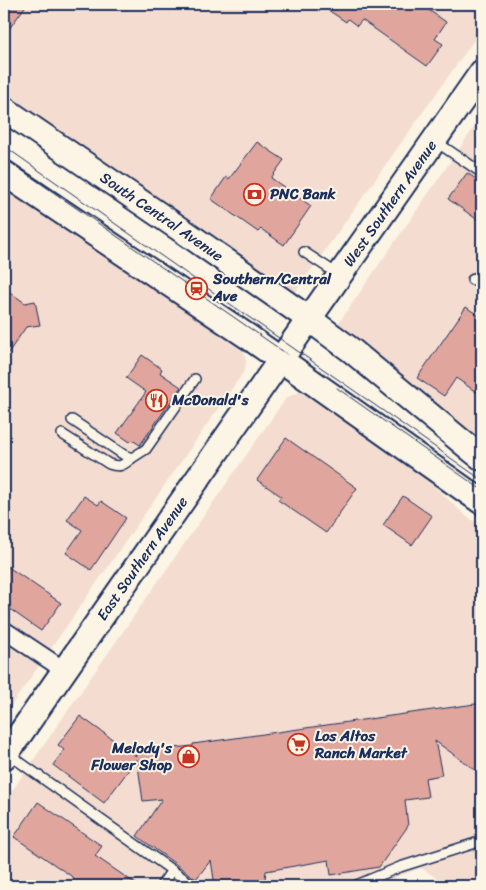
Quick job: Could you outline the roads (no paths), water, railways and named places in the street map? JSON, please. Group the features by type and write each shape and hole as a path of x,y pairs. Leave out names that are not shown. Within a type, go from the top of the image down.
{"main road":[{"name":"West Southern Avenue","path":"281,360 482,72"},
{"name":"South Central Avenue","path":"4,109 309,319 351,350 482,458"},
{"path":"4,172 281,360 482,502"},
{"name":"East Southern Avenue","path":"5,755 281,360"}],"street":[{"path":"4,630 64,670"}],"lane":[{"path":"434,140 482,173"},
{"path":"304,252 339,275"},
{"path":"472,280 482,274"},
{"path":"62,434 109,464 118,467 146,449 195,379"},
{"path":"72,420 124,456 132,458"},
{"path":"5,755 194,886"},
{"path":"354,886 400,867 482,841"},
{"path":"161,886 172,870"}],"tram line":[{"path":"4,146 482,480"},
{"path":"4,158 287,354"},
{"path":"337,388 482,490"}],"place":[{"name":"PNC Bank","path":"254,194"},
{"name":"Southern/Central Ave","path":"197,288"},
{"name":"McDonald's","path":"156,400"},
{"name":"Los Altos Ranch Market","path":"299,745"},
{"name":"Melody's Flower Shop","path":"188,757"}]}
